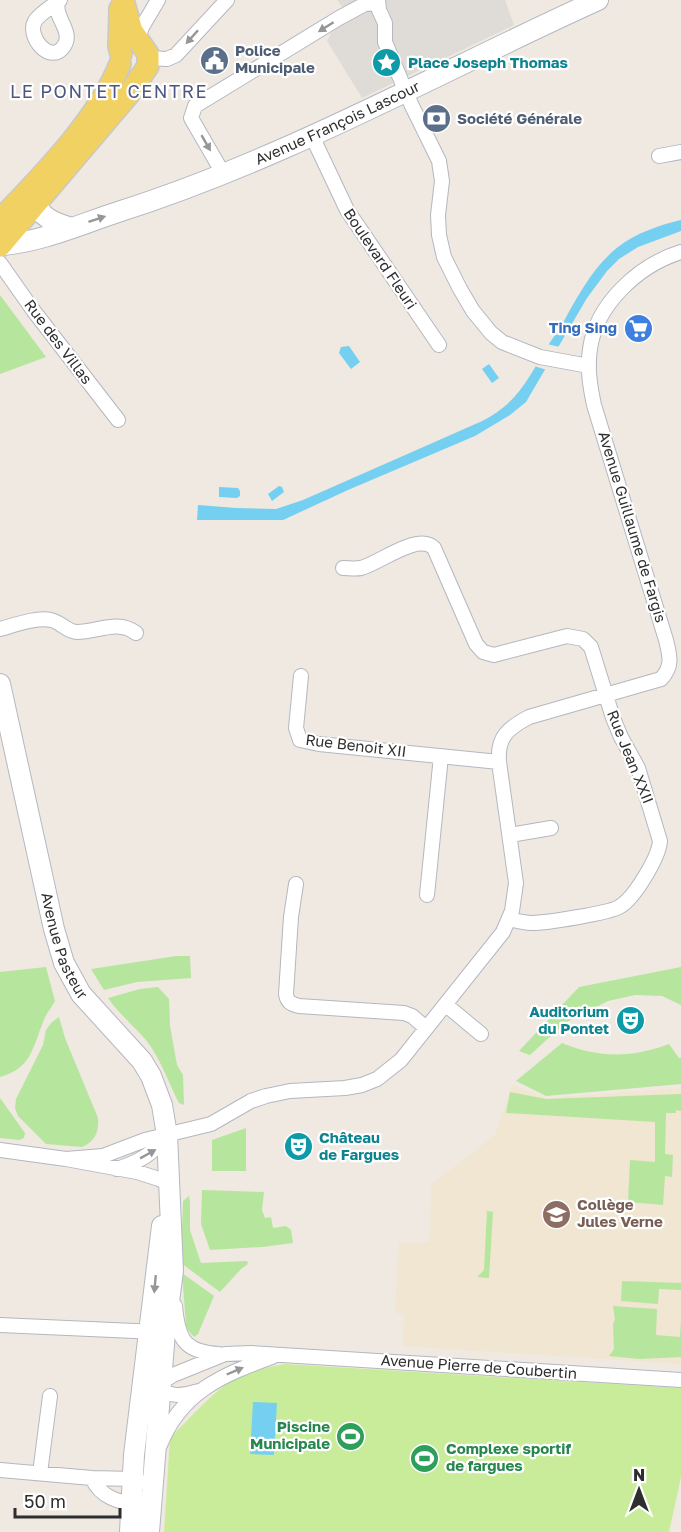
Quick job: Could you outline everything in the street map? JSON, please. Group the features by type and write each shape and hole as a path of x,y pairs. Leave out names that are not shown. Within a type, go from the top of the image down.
{"main road":[{"path":"0,245 129,94 143,54 132,31 122,0"},
{"path":"121,59 118,27 122,0"},
{"name":"Avenue François Lascour","path":"0,245 16,244 70,228 224,175 312,136 598,0"},
{"path":"0,220 74,139 111,87 121,59 131,46 143,54"},
{"path":"70,228 45,217 36,205 35,194 78,141 92,113"},
{"name":"Avenue Pasteur","path":"0,684 54,929 64,963 87,1002 142,1061 151,1076 162,1105 167,1136 173,1271 155,1335 140,1405 130,1532"},
{"name":"Avenue Pasteur","path":"148,1532 159,1386 155,1335 159,1249 169,1184"}],"street":[{"path":"158,0 141,27 143,54 167,59 176,55 227,0"},
{"path":"224,175 191,118 195,106 339,18 365,4 378,1 385,23 385,42 405,91 439,161 442,181 438,235 452,275 473,311 491,333 502,342 515,349 546,358 589,366"},
{"name":"Boulevard Fleuri","path":"312,136 346,210 439,345"},
{"path":"659,156 681,152"},
{"name":"Avenue Guillaume de Fargis","path":"66,1158 103,1156 145,1140 211,1124 251,1101 266,1096 290,1091 345,1088 377,1079 401,1060 496,942 510,919 516,883 499,762 501,740 517,723 529,717 649,684 674,672 594,405 589,366 592,338 614,298 645,270 681,252"},
{"name":"Rue des Villas","path":"0,263 33,310 118,420"},
{"name":"Rue Jean XXII","path":"343,568 363,568 418,542 430,544 434,548 476,644 483,652 494,655 567,636 583,639 591,646 621,737 638,768 660,841 658,852 631,896 619,908 547,922 531,923 510,919"},
{"path":"0,629 52,620 72,632 117,626 128,627 136,633"},
{"name":"Rue Benoit XII","path":"301,676 296,728 300,740 499,762"},
{"path":"427,895 441,756"},
{"path":"510,835 551,828"},
{"path":"296,884 291,917 287,999 291,1004 404,1013 412,1016 426,1028"},
{"path":"446,1005 481,1034"},
{"path":"117,1168 149,1155 167,1136"},
{"path":"0,1150 66,1158 117,1168 169,1184"},
{"name":"Avenue Pierre de Coubertin","path":"173,1271 176,1324 180,1337 197,1352 681,1380"},
{"path":"0,1325 155,1335"},
{"name":"Avenue Pierre de Coubertin","path":"140,1405 173,1375 225,1354"},
{"name":"Avenue Pierre de Coubertin","path":"155,1457 166,1429 178,1412 201,1390 231,1372 277,1355"},
{"name":"Avenue Pierre de Coubertin","path":"159,1386 175,1395 201,1390"},
{"path":"40,1473 50,1396"},
{"path":"0,1470 133,1479 151,1490 139,1503 122,1502 103,1494 96,1488 92,1478"}],"shaded area":[{"name":"Place Joseph Thomas","path":"337,0 505,0 514,25 362,98 327,41 344,9"},
{"name":"Collège Jules Verne","path":"512,1084 546,1098 681,1088 681,1364 403,1346 404,1314 395,1313 399,1243 430,1242 431,1185 495,1135"}],"green space":[{"path":"0,295 46,357 0,374"},
{"path":"176,956 190,956 191,978 137,982 104,990 91,969"},
{"path":"46,967 55,1001 44,1019 25,1063 18,1069 0,1077 0,972"},
{"path":"681,967 681,1005 662,996 635,995 608,1001 565,1023 530,1055 519,1051 579,987"},
{"path":"158,987 169,999 170,1026 177,1065 183,1075 184,1105 179,1103 151,1047 108,998 140,989"},
{"path":"59,1017 65,1038 98,1118 95,1136 82,1147 46,1144 18,1116 15,1108 16,1099 43,1045 46,1030"},
{"path":"562,1043 602,1054 642,1052 669,1044 681,1058 681,1084 546,1096 516,1081"},
{"path":"510,1092 546,1099 681,1094 681,1111 666,1113 665,1154 673,1155 672,1177 665,1176 663,1205 628,1202 630,1160 655,1162 655,1122 506,1113"},
{"path":"0,1098 25,1133 24,1138 19,1140 0,1138"},
{"path":"246,1128 246,1171 212,1171 212,1140"},
{"path":"202,1190 264,1192 262,1210 265,1218 271,1217 273,1228 286,1226 291,1230 293,1243 210,1250 201,1224"},
{"path":"189,1196 190,1230 201,1263 247,1261 248,1264 220,1292 181,1263 183,1201"},
{"path":"487,1211 493,1212 489,1278 477,1277 484,1270"},
{"path":"182,1273 214,1296 198,1334 194,1337 186,1325"},
{"path":"622,1281 681,1283 681,1290 659,1289 658,1304 621,1301"},
{"path":"613,1306 657,1309 656,1335 680,1337 681,1319 681,1357 640,1359 609,1356 614,1349"},
{"name":"Complexe sportif de fargues","path":"285,1364 681,1388 681,1477 669,1532 164,1532 170,1438 212,1396 231,1381 262,1368"}],"water":[{"path":"681,220 681,231 638,247 619,259 607,271 587,298 526,402 510,415 475,436 283,520 197,520 198,505 276,509 303,500 494,414 514,398 521,389 561,327 587,281 601,263 625,242 657,227"},
{"path":"349,346 360,362 351,369 339,353 341,347"},
{"path":"489,364 499,378 492,383 482,369"},
{"path":"279,486 284,492 272,501 268,494"},
{"path":"219,487 238,488 240,496 237,498 219,497"},
{"path":"253,1402 277,1403 274,1455 250,1454"}],"pier":[{"path":"547,344 560,347 547,370 534,366"}],"place":[{"name":"Police Municipale","path":"214,60"},
{"name":"Place Joseph Thomas","path":"387,63"},
{"name":"Société Générale","path":"436,119"},
{"name":"Ting Sing","path":"638,328"},
{"name":"Auditorium du Pontet","path":"630,1021"},
{"name":"Château de Fargues","path":"298,1147"},
{"name":"Collège Jules Verne","path":"556,1214"},
{"name":"Piscine Municipale","path":"351,1436"},
{"name":"Complexe sportif de fargues","path":"425,1458"}],"district":[{"name":"LE PONTET CENTRE","path":"109,92"}]}
